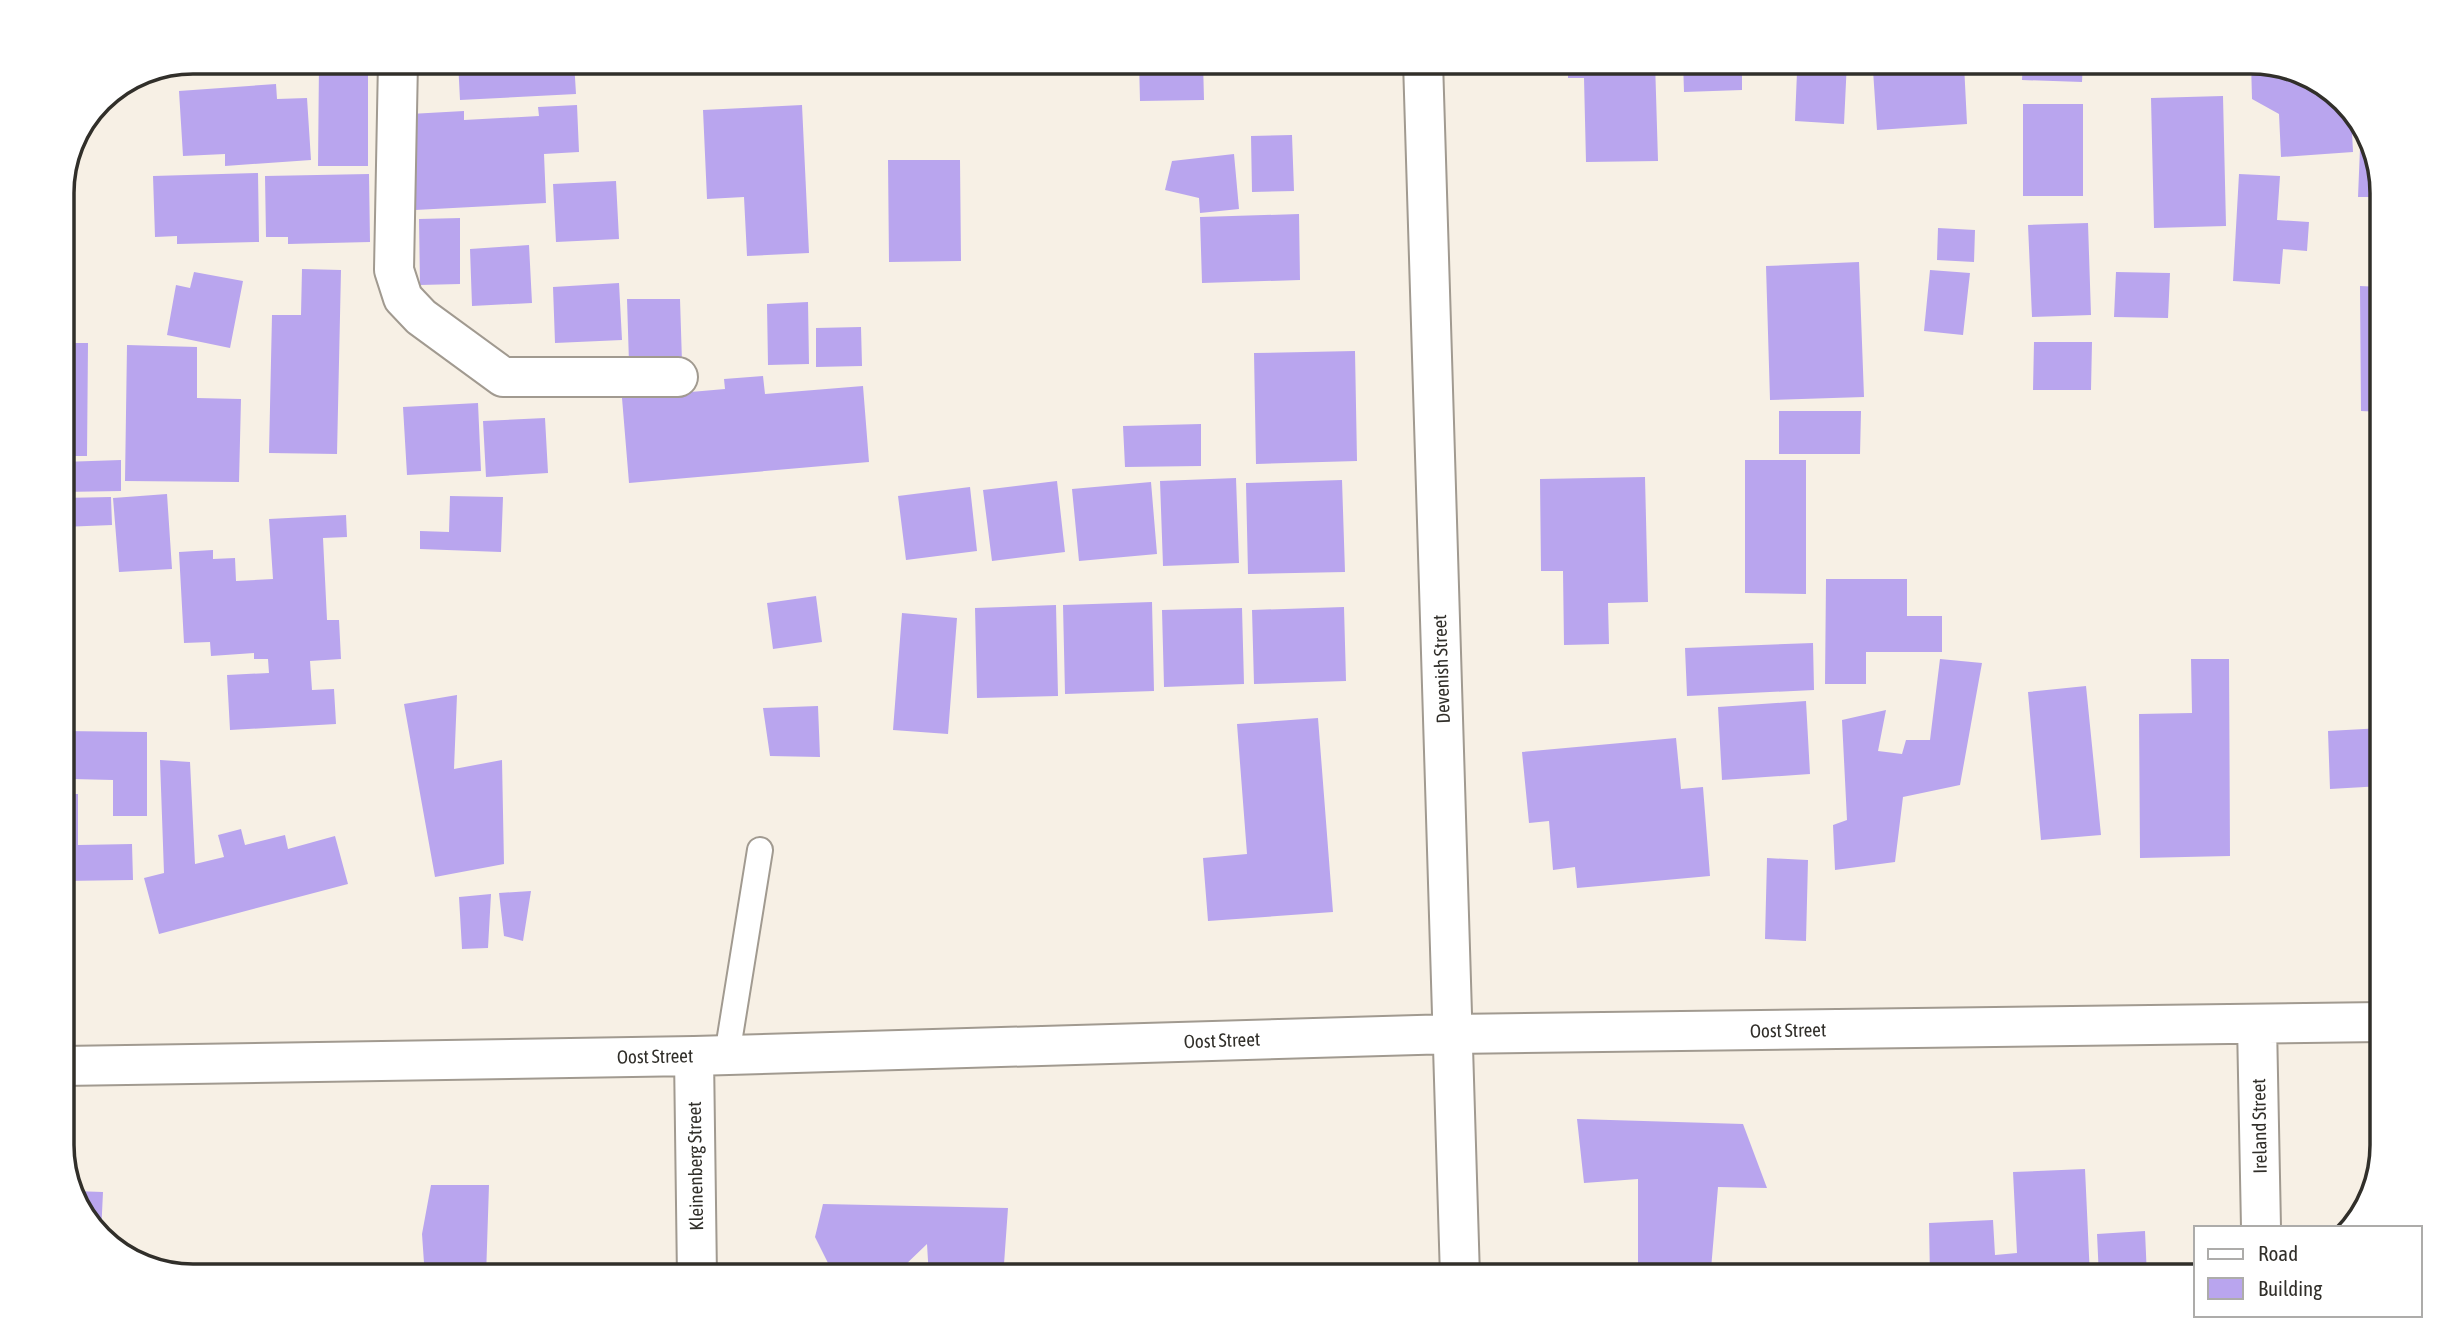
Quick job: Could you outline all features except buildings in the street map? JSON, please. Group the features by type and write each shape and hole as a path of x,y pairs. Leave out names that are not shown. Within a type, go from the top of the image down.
{"street":[{"path":"398,74 394,270 402,298 421,317 503,377 678,377"},
{"name":"Devenish Street","path":"1423,74 1460,1264"},
{"name":"Oost Street","path":"74,1066 710,1055 1452,1034 2370,1022"},
{"name":"Ireland Street","path":"2257,1024 2261,1226"},
{"name":"Kleinenberg Street","path":"698,1264 710,1055"}],"lane":[{"path":"710,1055 760,850"}]}
